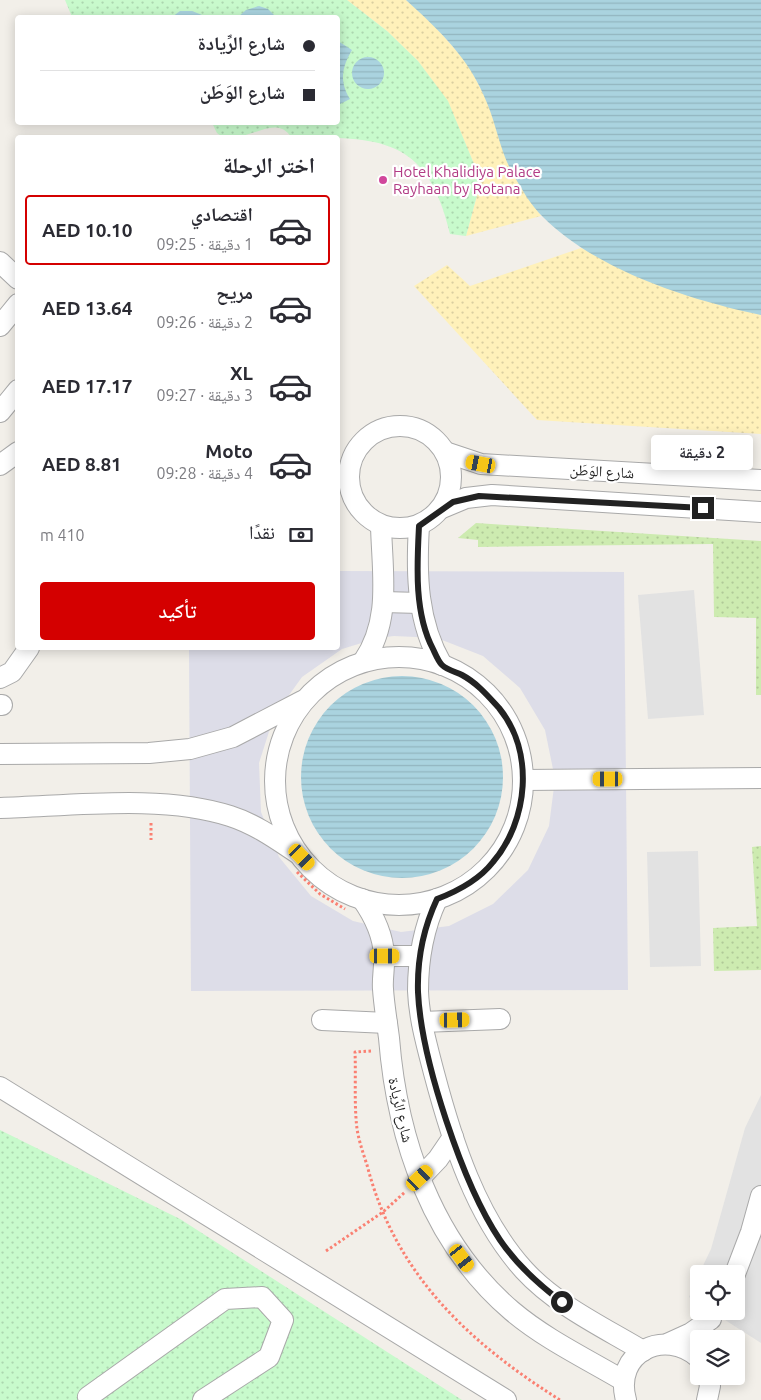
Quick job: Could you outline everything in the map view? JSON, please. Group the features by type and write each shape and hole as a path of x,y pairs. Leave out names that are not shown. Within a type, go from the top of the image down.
{"street":[{"path":"0,262 15,276"},
{"path":"0,326 15,308"},
{"path":"0,412 15,394"},
{"path":"400,426 426,433 437,441 445,452 451,466 452,481 449,495 442,508 432,518 419,526 400,528 381,525 363,513 351,492 349,478 350,465 363,441 387,427 400,426"},
{"name":"شارع الوَطَن","path":"445,452 481,464 761,480"},
{"path":"0,464 15,454"},
{"name":"شارع الوَطَن","path":"442,508 466,498 492,496 761,512"},
{"path":"363,662 380,629 383,602 381,525"},
{"path":"419,526 420,603 428,636 442,665"},
{"path":"383,602 420,603"},
{"path":"0,678 12,672 28,650"},
{"path":"0,808 150,804 190,806 232,817 252,825 296,862 340,890 356,906 400,905 437,899 464,887 493,863 506,845 516,824 522,803 523,780 520,755 513,732 500,710 484,691 464,676 442,665 416,659 390,658 363,662 342,671 323,684 306,699 292,719 282,741 276,765 276,790 280,814 296,862"},
{"path":"0,754 149,753 190,749 233,736 306,699"},
{"path":"523,780 761,778"},
{"path":"437,899 425,929 420,956 418,991 422,1022 442,1103 453,1137 490,1221 500,1239 526,1272 562,1302 643,1351"},
{"name":"شارع الرِّيادة","path":"356,906 377,926 385,956 383,991 399,1112 420,1178 455,1250 481,1282 531,1326 625,1390"},
{"path":"385,956 420,956"},
{"path":"422,1022 500,1019"},
{"path":"322,1020 387,1023"},
{"path":"0,1086 506,1400"},
{"path":"420,1178 438,1159 453,1137"},
{"path":"738,1265 751,1232 761,1196"},
{"path":"87,1399 225,1299 262,1297 282,1320 269,1357 203,1400"},
{"path":"625,1390 630,1364 643,1351 651,1346 669,1343 711,1323"},
{"path":"669,1343 681,1346 690,1352"}],"path":[{"path":"151,840 151,822 160,824"},
{"path":"296,862 320,894 356,906"},
{"path":"390,1050 355,1052 357,1129 373,1190 396,1241 420,1280 452,1315 514,1371 560,1400"},
{"path":"326,1251 383,1212 420,1178"}],"green space":[{"path":"65,0 347,0 387,31 418,61 448,101 474,164 479,188 466,236 450,234 440,201 428,177 413,160 395,149 374,142 340,138 340,135 289,135 279,128 264,129 244,135 220,135 216,132 213,125 340,125 340,15 71,15"},
{"path":"476,523 761,541 761,695 756,695 756,618 714,617 713,544 478,547 478,540 458,538"},
{"path":"761,846 761,970 714,971 713,928 757,926 752,847"},
{"path":"0,1130 180,1219 462,1400 0,1400"}],"sand":[{"path":"347,0 406,0 432,23 468,64 487,101 512,172 541,216 466,236 479,188 474,164 448,102 418,61 387,31"},
{"path":"581,248 649,280 761,315 761,434 537,420 414,286 447,265 470,286"}],"shaded area":[{"path":"340,571 624,572 628,990 191,991 189,650 340,650","holes":["394,636 437,638 483,656 520,688 545,730 555,779 549,826 528,870 493,904 449,926 401,932 353,921 311,896 279,857 261,812 259,763 274,716 302,677 342,649 378,638"]},
{"path":"694,590 704,715 648,719 638,595"},
{"path":"698,851 701,966 650,967 647,852"},
{"path":"761,1095 761,1343 745,1333 745,1330 741,1330 725,1320 745,1320 745,1265 703,1265 711,1249 745,1128"}],"water":[{"path":"406,0 761,0 761,315 704,301 645,280 616,267 589,253 543,217 526,197 509,166 487,103 472,73 443,35"},
{"path":"259,6 268,9 274,15 240,15 246,10"},
{"path":"180,11 192,11 202,15 175,15"},
{"path":"340,42 352,50 343,74 344,86 350,99 340,104"},
{"path":"368,57 379,62 384,73 379,84 368,89 357,84 352,73 357,62"},
{"path":"402,676 422,678 449,688 466,699 480,713 495,739 501,757 503,777 501,797 491,824 480,841 466,855 440,870 422,876 402,878 382,876 355,866 338,855 324,841 309,815 303,797 301,777 303,757 313,730 324,713 338,699 364,684 382,678"}],"place":[{"name":"Hotel Khalidiya Palace Rayhaan by Rotana","path":"383,180"}],"route":[{"path":"562,1302 543,1288 512,1256 480,1203 453,1137 424,1035 418,991 422,942 430,914 437,899 458,891 476,878 493,863 506,845 516,824 522,803 523,780 520,755 513,732 500,710 484,691 464,676 442,665 431,646 424,626 420,603 419,526 453,502 479,496 703,508"}]}
